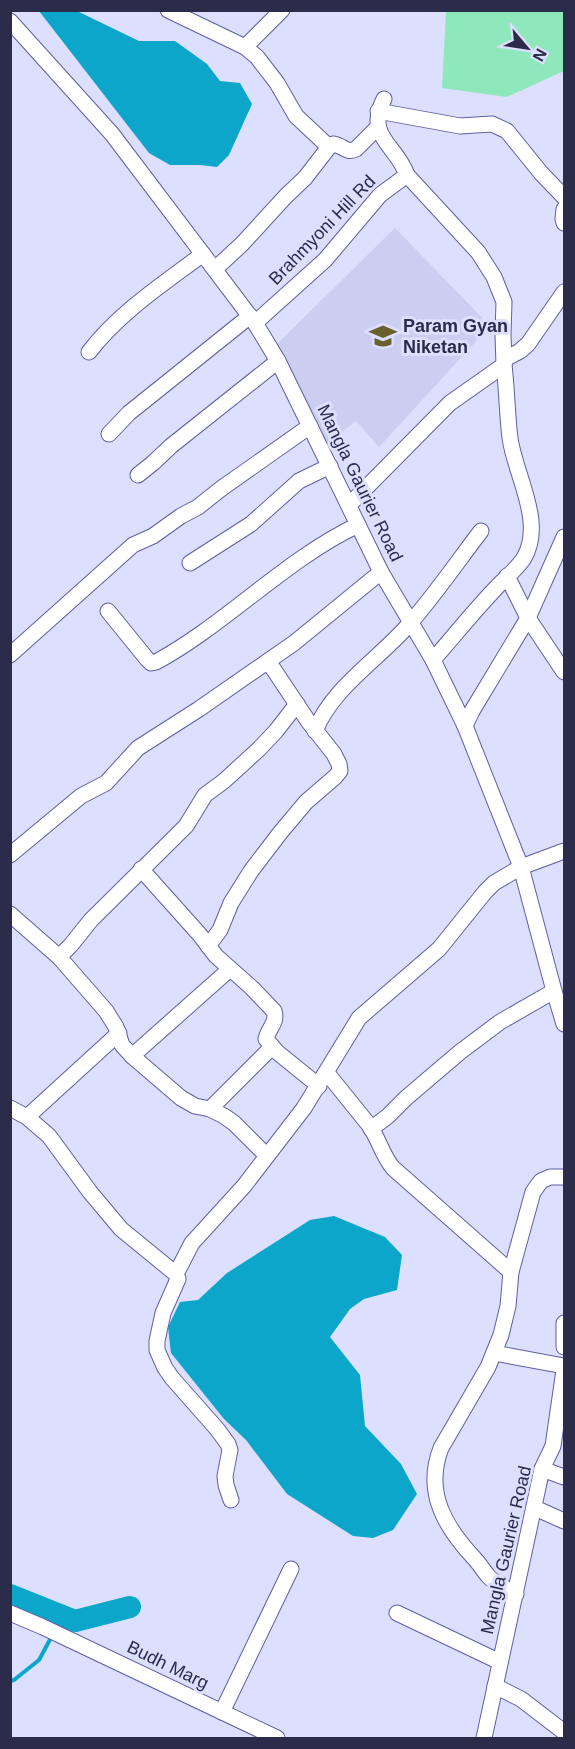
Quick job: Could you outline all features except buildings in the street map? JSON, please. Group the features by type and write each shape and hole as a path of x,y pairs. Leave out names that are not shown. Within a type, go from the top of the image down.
{"street":[{"path":"168,10 245,47 257,57 277,83 296,116 329,147"},
{"path":"245,47 282,10"},
{"name":"Mangla Gaurier Road","path":"10,21 112,134 253,319 278,361 381,572 433,660 465,726 521,867 564,1024"},
{"path":"433,660 524,558 531,519 510,438 503,335 504,302 494,277 478,252 407,175 403,163 385,141 378,127 381,105 460,126 492,124 500,127 507,131 564,198"},
{"path":"215,269 305,178 329,147 336,144 352,151 378,127"},
{"name":"Brahmyoni Hill Rd","path":"109,434 129,413 253,319 325,260 380,195 407,175"},
{"path":"564,209 564,223"},
{"path":"89,352 118,319 203,254"},
{"path":"349,505 450,403 528,344 564,292"},
{"path":"138,475 278,361"},
{"path":"10,655 133,545 153,536 198,507 310,426"},
{"path":"190,563 251,524 299,481 330,466"},
{"path":"108,611 151,663 156,662 225,616 318,547 358,525"},
{"path":"315,731 320,719 342,691 411,623 481,531"},
{"path":"465,726 528,618 564,537"},
{"path":"10,855 81,796 106,783 138,748 199,709 299,639 381,572"},
{"path":"507,576 528,618 564,672"},
{"path":"208,946 220,930 231,903 279,833 306,802 340,771 334,754 315,731 268,661"},
{"path":"59,957 72,945 91,920 186,826 205,795 224,781 264,744 297,704"},
{"path":"176,1274 192,1243 244,1185 304,1108 359,1018 369,1007 439,949 494,883 521,867 564,851"},
{"path":"141,869 208,946 274,1011 274,1022 266,1039 272,1047 323,1079 371,1129 384,1156 393,1168 511,1272"},
{"path":"10,914 59,957 111,1018 122,1045 132,1056 181,1098 195,1106 210,1109 234,1123 267,1156"},
{"path":"132,1056 230,969"},
{"path":"371,1129 460,1052 500,1022 554,991"},
{"path":"27,1117 119,1033"},
{"path":"210,1109 272,1047"},
{"path":"10,1108 27,1117 49,1136 90,1192 121,1229 176,1274 178,1280 163,1313 157,1350 165,1368 228,1444 230,1450 225,1476 231,1500"},
{"path":"516,1594 489,1578 448,1527 438,1503 435,1480 437,1458 483,1375 505,1323 511,1272 533,1192 541,1181 550,1177 564,1177"},
{"path":"564,1326 564,1347"},
{"path":"494,1353 564,1368"},
{"name":"Mangla Gaurier Road","path":"484,1738 542,1469 554,1446 564,1368"},
{"path":"542,1469 564,1477"},
{"path":"534,1508 564,1521"},
{"path":"222,1712 291,1569"},
{"name":"Budh Marg","path":"10,1613 43,1626 277,1738"},
{"path":"397,1613 500,1662"},
{"path":"495,1686 521,1700 564,1732"}],"shaded area":[{"name":"Param Gyan Niketan","path":"395,228 490,326 379,447 356,421 326,444 275,346"}],"green space":[{"path":"446,11 564,11 564,71 507,97 442,88"}],"water":[{"path":"39,11 77,11 139,41 175,41 207,64 220,81 240,83 252,104 229,155 217,167 170,165 149,153"},
{"path":"334,1216 385,1237 402,1255 397,1290 364,1299 350,1309 330,1337 360,1375 365,1426 401,1464 417,1494 393,1530 373,1538 353,1536 287,1494 246,1440 224,1419 171,1353 168,1327 180,1302 198,1300 227,1273 310,1220"}],"waterway":[{"path":"10,1595 75,1621 130,1607"},
{"path":"57,1628 63,1616"},
{"path":"10,1681 39,1660 53,1634"}],"place":[{"name":"Param Gyan Niketan","path":"383,336"}]}
